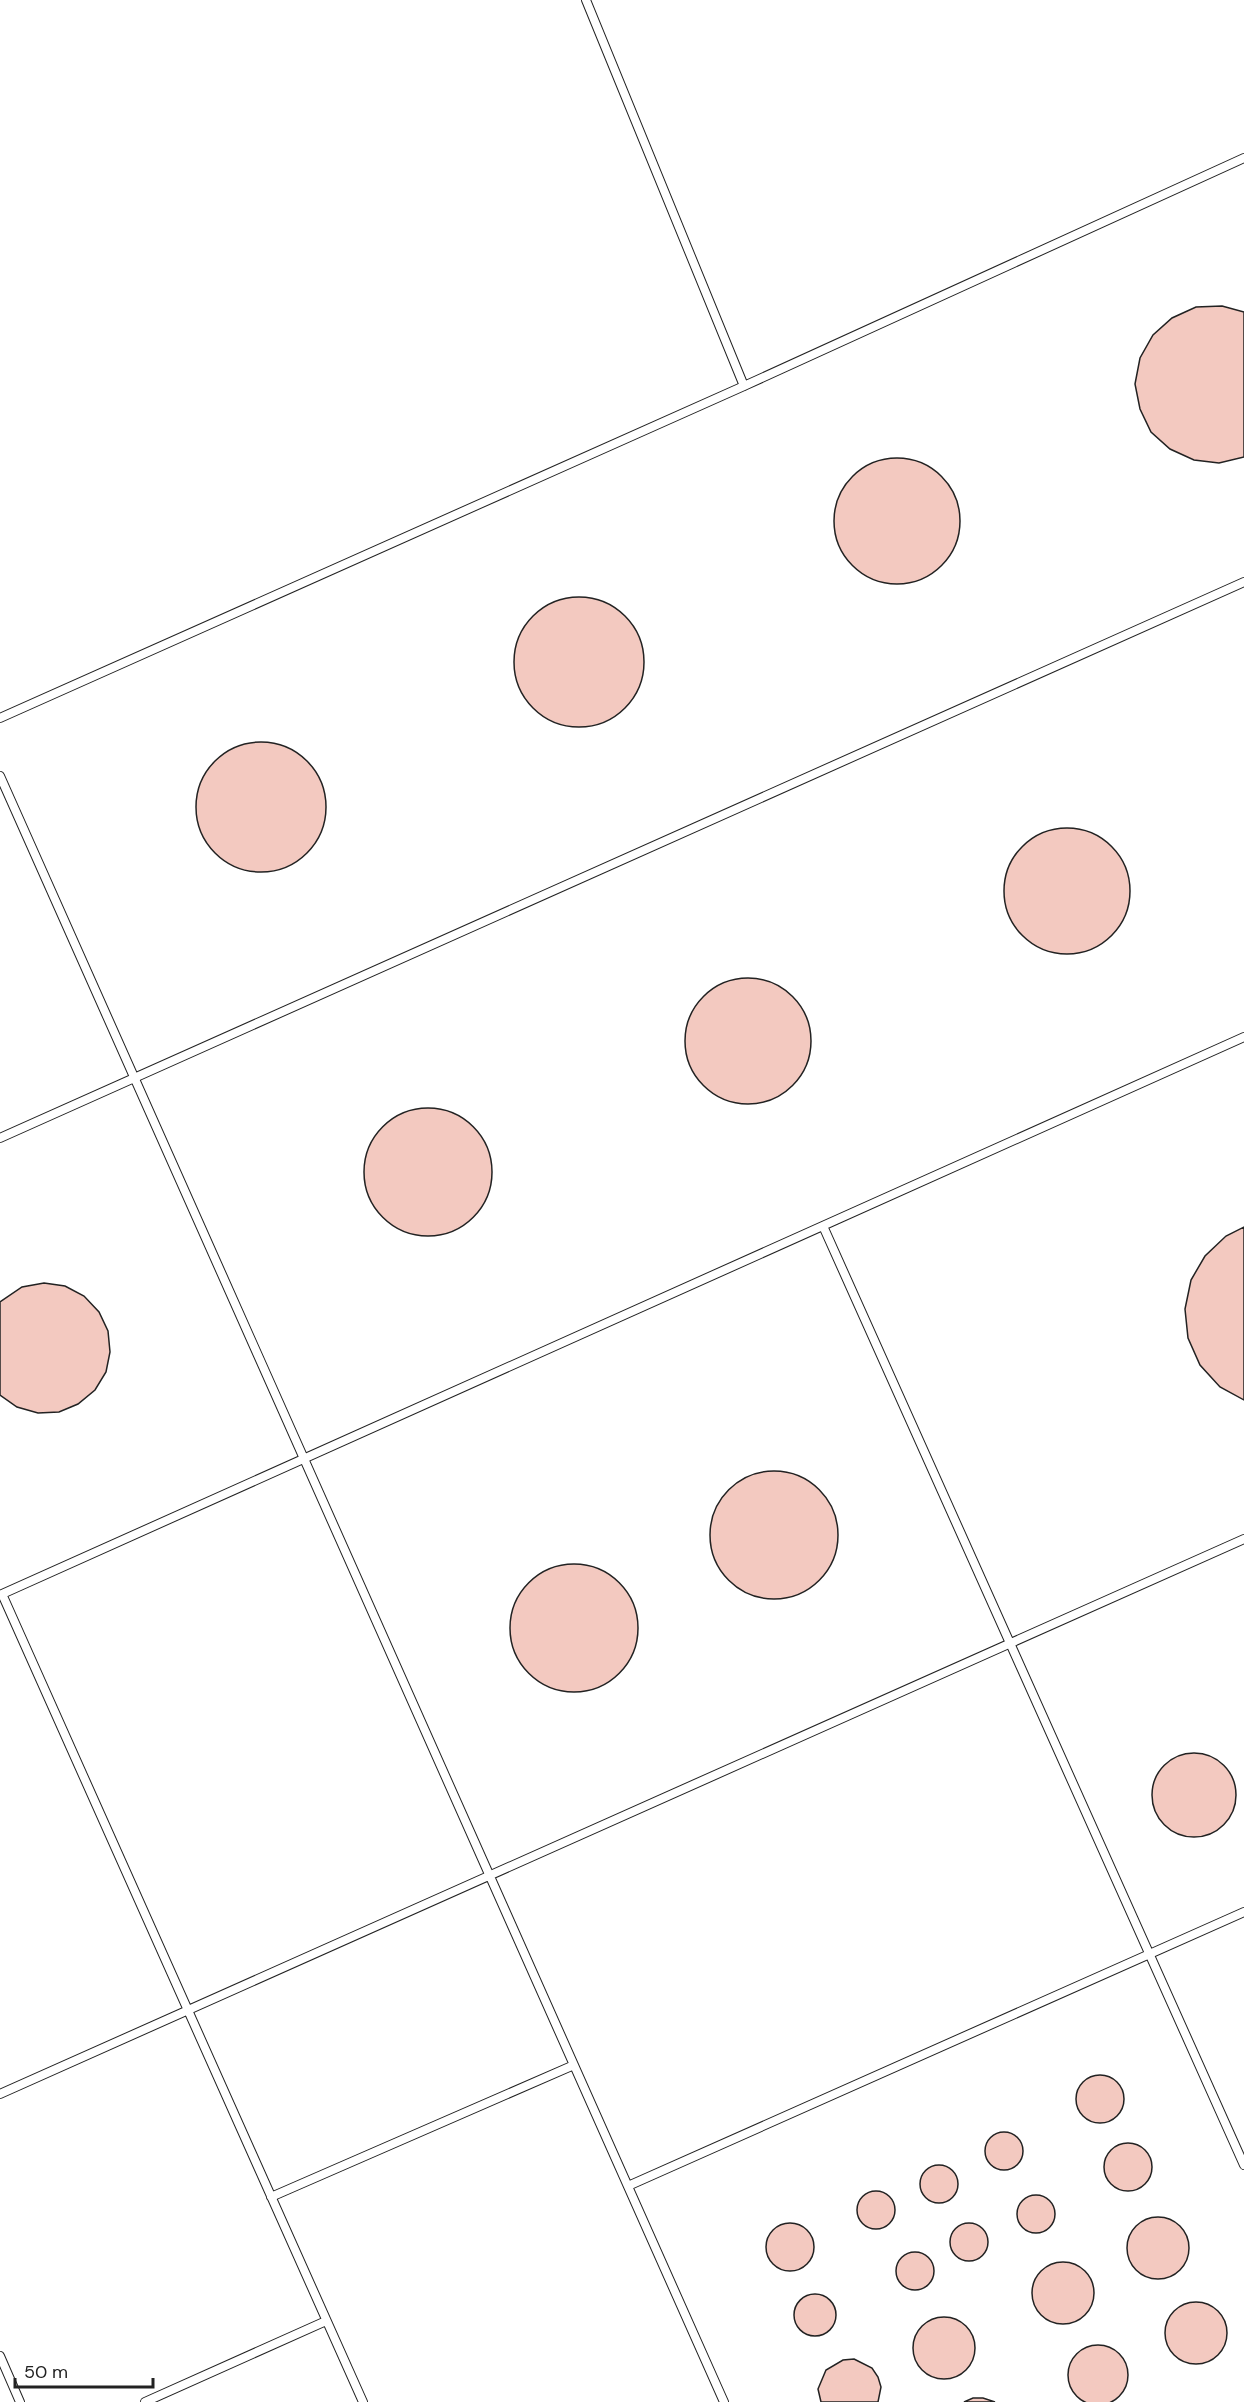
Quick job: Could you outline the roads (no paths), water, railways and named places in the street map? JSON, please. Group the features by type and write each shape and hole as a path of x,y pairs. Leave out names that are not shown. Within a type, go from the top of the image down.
{"lane":[{"path":"586,0 744,386"},
{"path":"0,717 744,386 1244,158"},
{"path":"0,1138 1244,582"},
{"path":"0,776 724,2402"},
{"path":"363,2402 1,1594 1244,1037"},
{"path":"823,1226 1244,2165"},
{"path":"0,2094 1244,1539"},
{"path":"628,2186 1244,1912"},
{"path":"271,2197 574,2066"},
{"path":"145,2402 326,2321"},
{"path":"0,2356 20,2402"}]}
